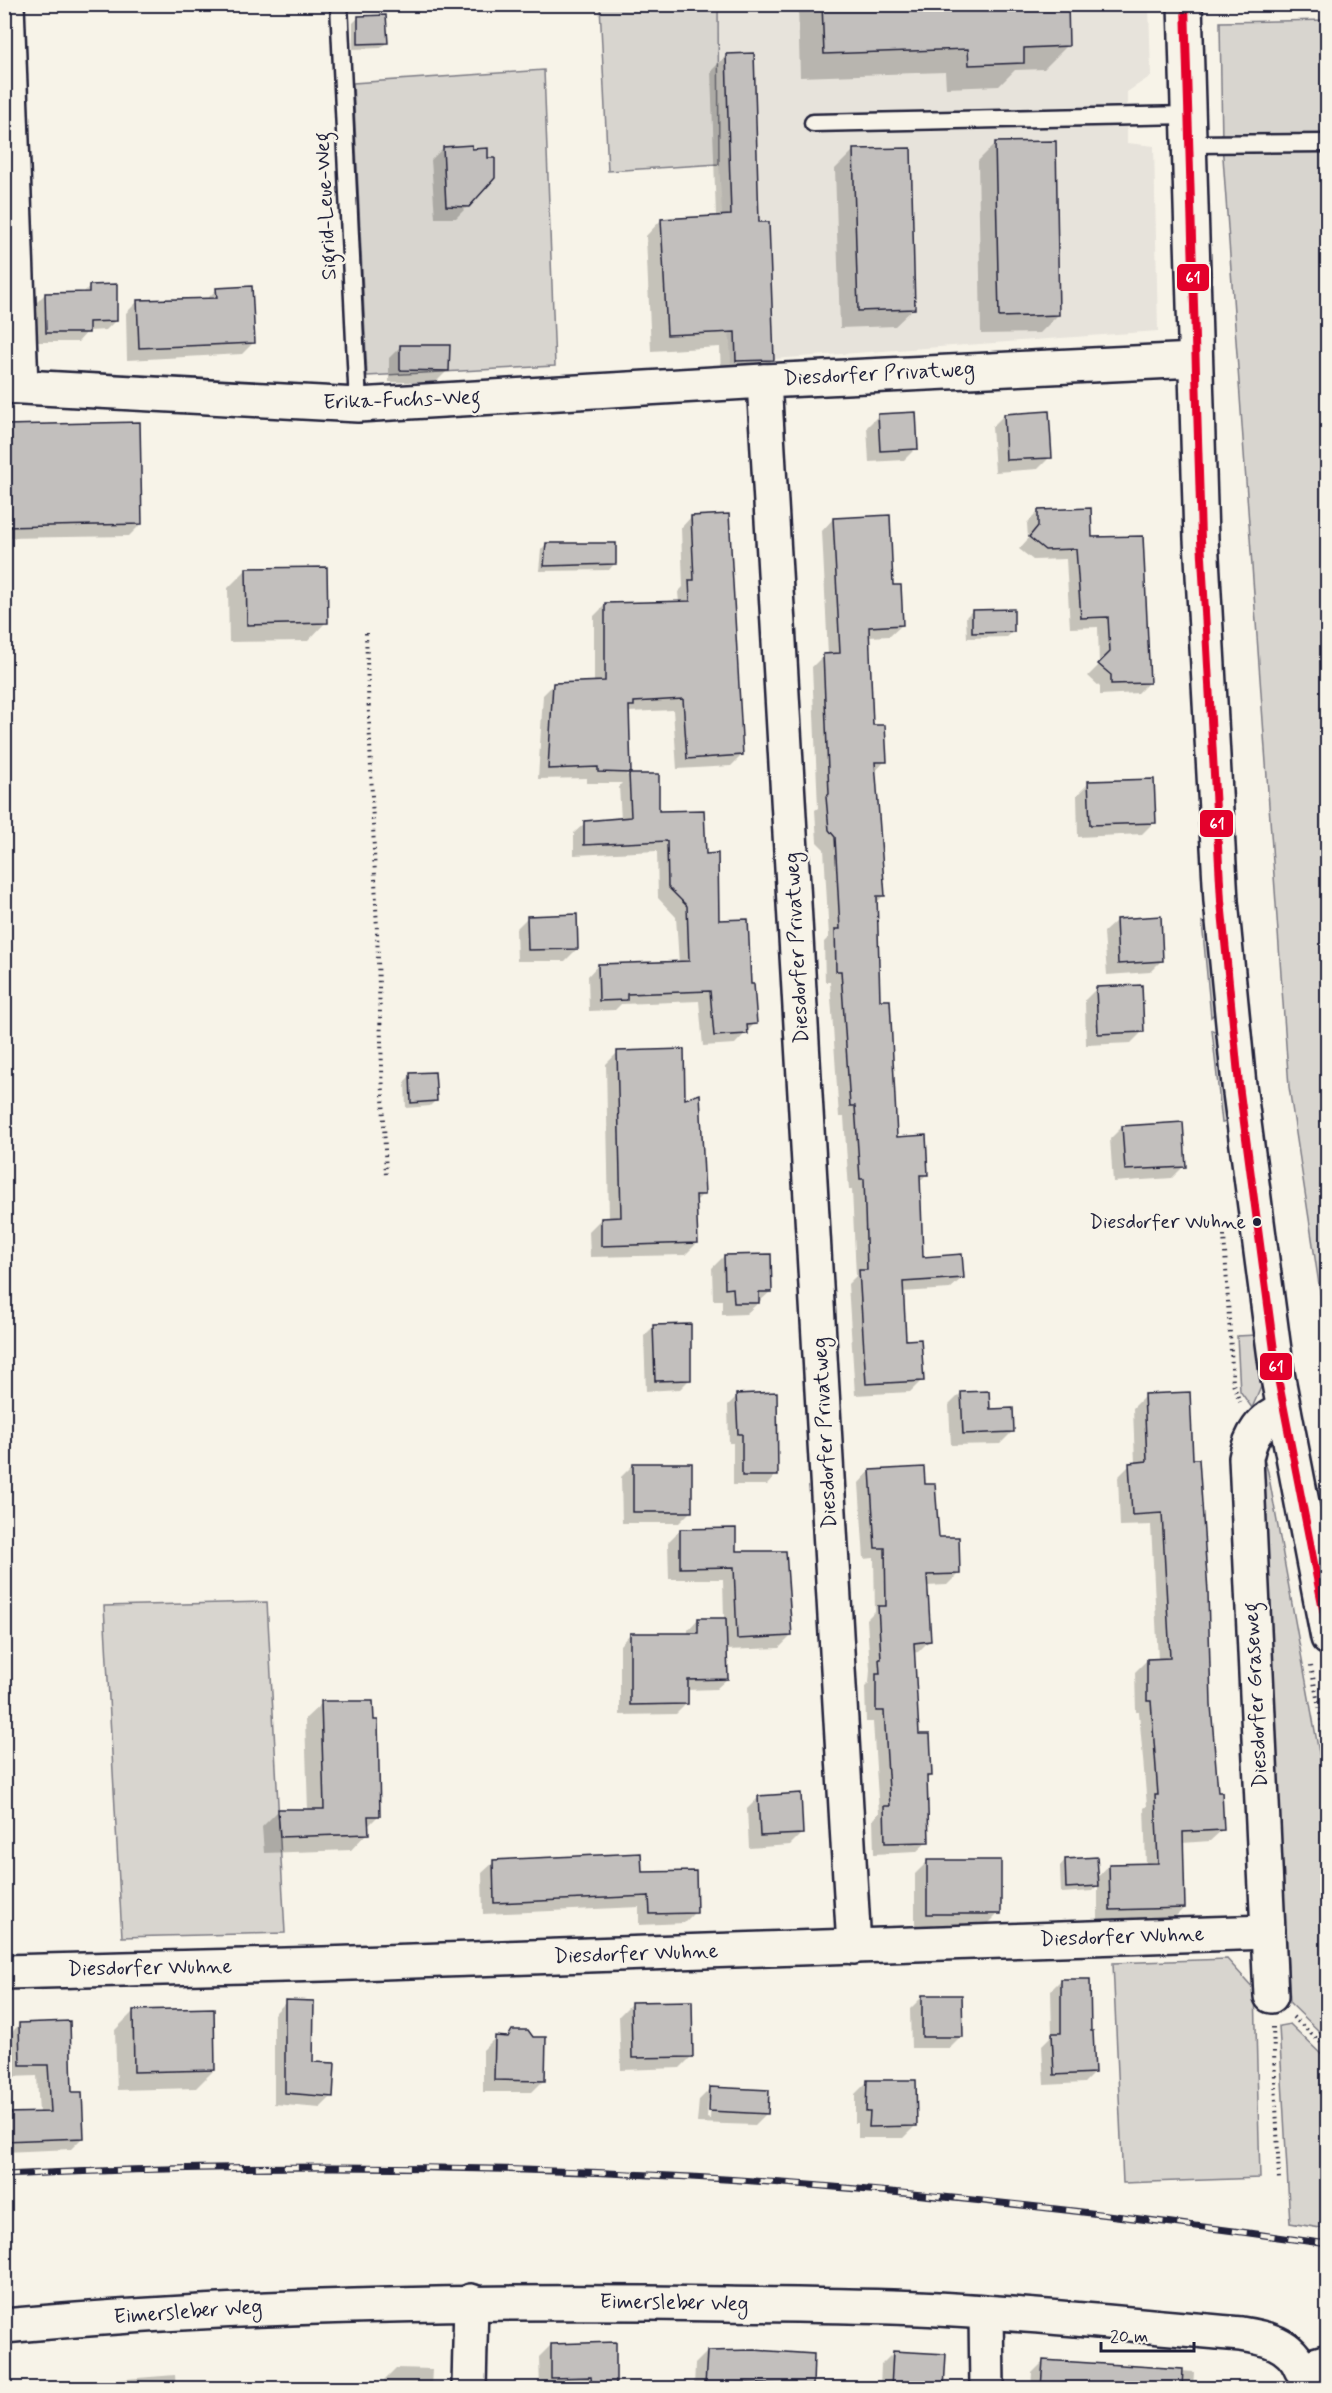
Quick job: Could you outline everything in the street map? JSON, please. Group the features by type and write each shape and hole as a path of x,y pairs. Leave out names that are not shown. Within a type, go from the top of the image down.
{"street":[{"path":"7,4 13,386"},
{"path":"1185,4 1195,360 1213,787 1221,901 1250,1174 1284,1411 1328,1638"},
{"name":"Diesdorfer Privatweg","path":"854,1947 764,381 1195,360"},
{"name":"Erika-Fuchs-Weg","path":"13,386 358,405 764,381"},
{"name":"Diesdorfer Graseweg","path":"1283,2007 1268,1932 1246,1458 1255,1432 1271,1416 1284,1411"},
{"name":"Diesdorfer Wuhne","path":"4,1972 854,1947 1268,1932"},
{"path":"469,2388 471,2301"},
{"name":"Eimersleber Weg","path":"4,2326 275,2307 471,2301 856,2305 986,2313 1262,2337 1287,2349 1310,2373"},
{"path":"986,2313 987,2388"}],"lane":[{"name":"Sigrid-Leue-Weg","path":"339,4 358,405"},
{"path":"813,123 1188,129 1328,144"}],"path":[{"path":"366,633 386,1177"},
{"path":"1226,1278 1234,1390 1244,1407"},
{"path":"1283,2007 1328,2049"},
{"path":"1279,2180 1283,2007"}],"shaded area":[{"path":"600,5 718,5 719,164 608,171"},
{"path":"718,5 1149,5 1151,76 1127,92 1127,143 1154,146 1158,331 731,362 719,164"},
{"path":"1327,20 1327,1337 1289,1087 1222,143 1220,22"},
{"path":"544,70 555,366 367,376 353,83"},
{"path":"1202,922 1210,927 1218,1010 1211,1017"},
{"path":"1212,1030 1218,1033 1227,1122 1222,1123"},
{"path":"1256,1335 1264,1380 1252,1408 1240,1391 1237,1336"},
{"path":"1261,1450 1268,1472 1327,1797 1327,2039 1290,2003 1259,1468"},
{"path":"267,1602 285,1933 122,1937 104,1606"},
{"path":"1227,1959 1255,1990 1260,2178 1123,2183 1113,1963"},
{"path":"1290,2024 1327,2060 1327,2229 1290,2223 1279,2026"}],"building":[{"path":"822,4 1068,4 1069,46 1024,48 1024,63 969,65 968,49 824,54"},
{"path":"386,15 388,43 358,44 358,16"},
{"path":"754,53 759,222 769,222 774,360 736,361 735,332 667,335 661,219 731,215 726,54"},
{"path":"1056,141 1059,315 999,317 995,142"},
{"path":"472,145 472,149 488,148 488,158 495,158 495,178 469,207 446,206 443,147"},
{"path":"911,148 915,309 858,311 853,149"},
{"path":"117,284 117,321 89,322 89,333 46,333 45,293 89,292 89,285"},
{"path":"252,286 255,343 139,348 137,300 217,298 216,288"},
{"path":"400,345 450,345 449,371 400,370"},
{"path":"1049,411 1052,458 1006,460 1004,414"},
{"path":"916,412 918,449 880,451 878,414"},
{"path":"140,422 142,524 4,527 4,425"},
{"path":"1091,508 1092,537 1143,536 1150,683 1111,684 1111,675 1098,664 1110,652 1108,617 1081,618 1076,549 1045,550 1029,537 1038,526 1038,510"},
{"path":"729,514 743,755 687,759 683,699 634,702 634,706 629,706 631,773 598,772 598,767 548,769 553,683 605,681 605,603 690,601 689,580 694,580 691,516"},
{"path":"890,515 893,585 901,585 903,625 869,627 873,725 885,725 887,762 875,762 885,896 877,896 880,1000 890,1000 897,1137 926,1135 928,1175 920,1175 923,1257 962,1254 964,1278 903,1282 906,1340 921,1339 924,1381 866,1384 859,1270 867,1270 864,1179 860,1179 855,1106 850,1106 841,971 836,971 835,929 840,929 835,837 829,830 826,797 829,794 823,654 840,653 833,518"},
{"path":"546,543 616,543 616,564 544,566"},
{"path":"327,567 328,623 247,625 246,568"},
{"path":"1014,609 1014,632 972,633 972,610"},
{"path":"629,774 659,774 659,811 704,810 706,854 718,853 719,920 748,919 751,984 754,984 757,1024 747,1025 748,1034 714,1036 710,991 627,994 627,1000 599,1001 598,964 689,961 687,906 668,887 667,841 584,845 584,821 631,817"},
{"path":"1154,779 1156,823 1090,825 1088,781"},
{"path":"577,914 578,949 528,950 527,916"},
{"path":"1161,916 1163,961 1118,964 1116,919"},
{"path":"1142,985 1144,1032 1098,1034 1096,987"},
{"path":"684,1049 685,1099 700,1094 705,1195 696,1195 698,1243 601,1246 601,1218 621,1217 617,1051"},
{"path":"435,1072 437,1101 411,1103 410,1073"},
{"path":"1183,1122 1186,1167 1125,1170 1122,1126"},
{"path":"771,1254 772,1292 759,1292 759,1303 734,1303 733,1288 725,1289 724,1255"},
{"path":"691,1324 691,1380 655,1381 653,1325"},
{"path":"989,1391 990,1409 1013,1408 1014,1432 963,1434 961,1392"},
{"path":"777,1392 778,1476 742,1476 742,1434 738,1434 736,1394"},
{"path":"1190,1392 1193,1459 1199,1459 1208,1592 1211,1705 1218,1792 1222,1792 1224,1830 1183,1832 1185,1908 1110,1910 1109,1864 1158,1863 1155,1795 1158,1795 1151,1701 1147,1701 1147,1659 1170,1658 1162,1513 1132,1515 1129,1463 1147,1461 1144,1394"},
{"path":"633,1463 692,1463 692,1512 633,1512"},
{"path":"924,1467 925,1484 935,1484 939,1537 959,1537 960,1574 927,1575 931,1641 914,1643 919,1734 930,1734 932,1776 927,1776 929,1842 885,1843 884,1806 890,1806 884,1711 876,1711 876,1674 880,1674 879,1659 881,1659 878,1606 886,1606 885,1548 875,1548 870,1470"},
{"path":"736,1528 736,1551 786,1551 792,1636 737,1639 734,1567 680,1568 680,1529"},
{"path":"698,1618 726,1618 728,1679 688,1680 688,1704 630,1705 630,1633 698,1633"},
{"path":"321,1701 373,1701 374,1720 378,1720 380,1816 368,1816 369,1834 280,1837 278,1809 324,1809"},
{"path":"801,1793 803,1834 760,1836 758,1796"},
{"path":"641,1853 642,1872 696,1871 697,1913 650,1914 649,1896 494,1903 493,1860"},
{"path":"1097,1857 1099,1886 1066,1888 1065,1859"},
{"path":"927,1860 1001,1860 1001,1914 927,1914"},
{"path":"1061,1979 1090,1979 1095,2073 1054,2075 1052,2033 1061,2033"},
{"path":"922,1995 962,1995 963,2037 922,2037"},
{"path":"285,2000 314,2001 313,2062 335,2063 333,2097 285,2093"},
{"path":"692,2001 693,2057 632,2058 631,2002"},
{"path":"214,2008 215,2070 134,2072 133,2010"},
{"path":"70,2021 72,2092 82,2092 84,2138 4,2141 4,2113 51,2112 48,2065 20,2065 19,2023"},
{"path":"512,2030 528,2030 533,2037 546,2037 545,2081 494,2080 495,2036 508,2037"},
{"path":"867,2080 916,2080 917,2126 869,2127 870,2112 866,2112"},
{"path":"710,2087 769,2090 768,2114 709,2111"},
{"path":"616,2342 616,2388 592,2388 591,2377 551,2378 551,2344"},
{"path":"754,2350 814,2354 813,2386 737,2383 737,2388 705,2386 707,2351"},
{"path":"893,2351 946,2354 944,2388 891,2388"},
{"path":"1043,2360 1183,2369 1182,2388 1041,2388"}],"railway":[{"path":"4,2175 90,2171 348,2167 520,2170 691,2177 851,2188 1010,2204 1328,2244"}],"transit line":[{"name":"61","path":"1185,4 1201,539 1221,901 1239,1085 1277,1373 1328,1635"}],"place":[{"name":"Diesdorfer Wuhne","path":"1257,1222"}]}
